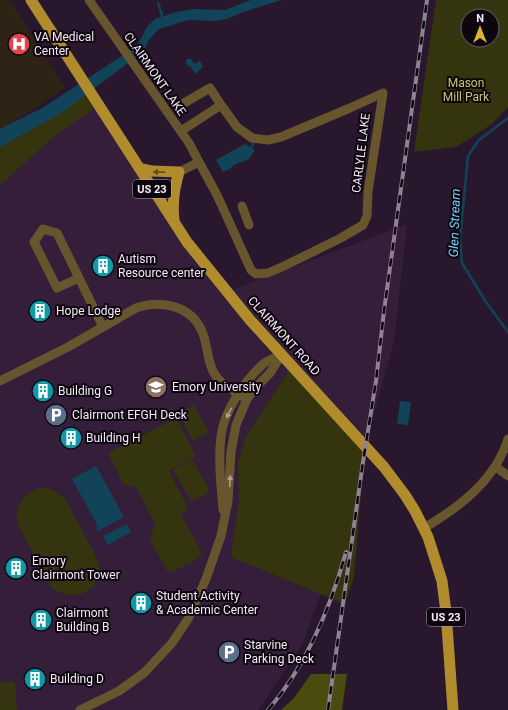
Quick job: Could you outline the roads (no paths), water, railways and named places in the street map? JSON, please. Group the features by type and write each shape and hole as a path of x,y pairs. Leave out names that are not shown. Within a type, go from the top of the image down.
{"main road":[{"name":"CLAIRMONT ROAD","path":"31,0 174,222 210,271 250,320 388,473 405,495 424,528 434,552 442,581 446,612 453,710"},
{"path":"139,168 152,171 179,172 173,200 174,222"}],"street":[{"name":"CLAIRMONT LAKE","path":"89,0 181,131 199,162"},
{"name":"CARLYLE LAKE","path":"184,103 210,88 237,127 252,138 268,140 281,137 382,93 366,216 363,225 284,266 262,274 256,274 251,270 217,195 199,162"},
{"path":"181,131 221,105"},
{"path":"179,172 199,162"},
{"path":"230,223 248,221 242,206"},
{"path":"79,278 57,288 34,242 43,228 57,233 103,327"},
{"path":"0,381 68,347 136,308 146,305 164,304 180,309 190,316 200,327 205,339 211,367 217,378 226,386 247,399"},
{"path":"224,520 220,478 221,435 225,420 238,394 262,365 282,354"},
{"path":"80,710 119,691 145,672 181,632 206,579 218,543 228,501 231,452 233,436 238,418 247,399 270,373 282,354"},
{"path":"424,528 435,522 467,498 488,478 496,467 508,439"},
{"path":"496,467 508,476"}],"water":[{"path":"251,0 282,0 243,12 227,19 214,21 188,20 159,29 149,40 143,52 61,113 0,147 0,129 44,107 137,46 147,27 155,19 176,12 194,9 225,10"},
{"path":"187,59 191,59 194,64 200,61 203,67 195,74 191,67 187,65"},
{"path":"245,144 255,150 249,159 234,165 230,169 223,172 216,160"},
{"path":"400,401 411,402 408,425 397,424"},
{"path":"96,466 124,517 98,531 96,528 98,526 72,479"},
{"path":"127,524 131,532 108,545 103,536"}],"waterway":[{"path":"158,3 163,18"},
{"name":"Glen Stream","path":"508,118 479,140 468,156 460,239 462,263 486,302 508,332"},
{"path":"250,150 255,140"}],"railway":[{"path":"328,710 376,381 384,311 427,0"},
{"path":"268,710 282,693 316,636 333,594 346,552"}],"place":[{"name":"VA Medical Center","path":"19,44"},
{"name":"Autism Resource center","path":"103,266"},
{"name":"Hope Lodge","path":"40,311"},
{"name":"Emory University","path":"156,387"},
{"name":"Building G","path":"43,391"},
{"name":"Clairmont EFGH Deck","path":"56,415"},
{"name":"Building H","path":"71,438"},
{"name":"Emory Clairmont Tower","path":"16,568"},
{"name":"Student Activity & Academic Center","path":"141,603"},
{"name":"Clairmont Building B","path":"41,620"},
{"name":"Starvine Parking Deck","path":"229,652"},
{"name":"Building D","path":"35,679"}],"park label":[{"name":"Mason Mill Park","path":"466,90"}]}
